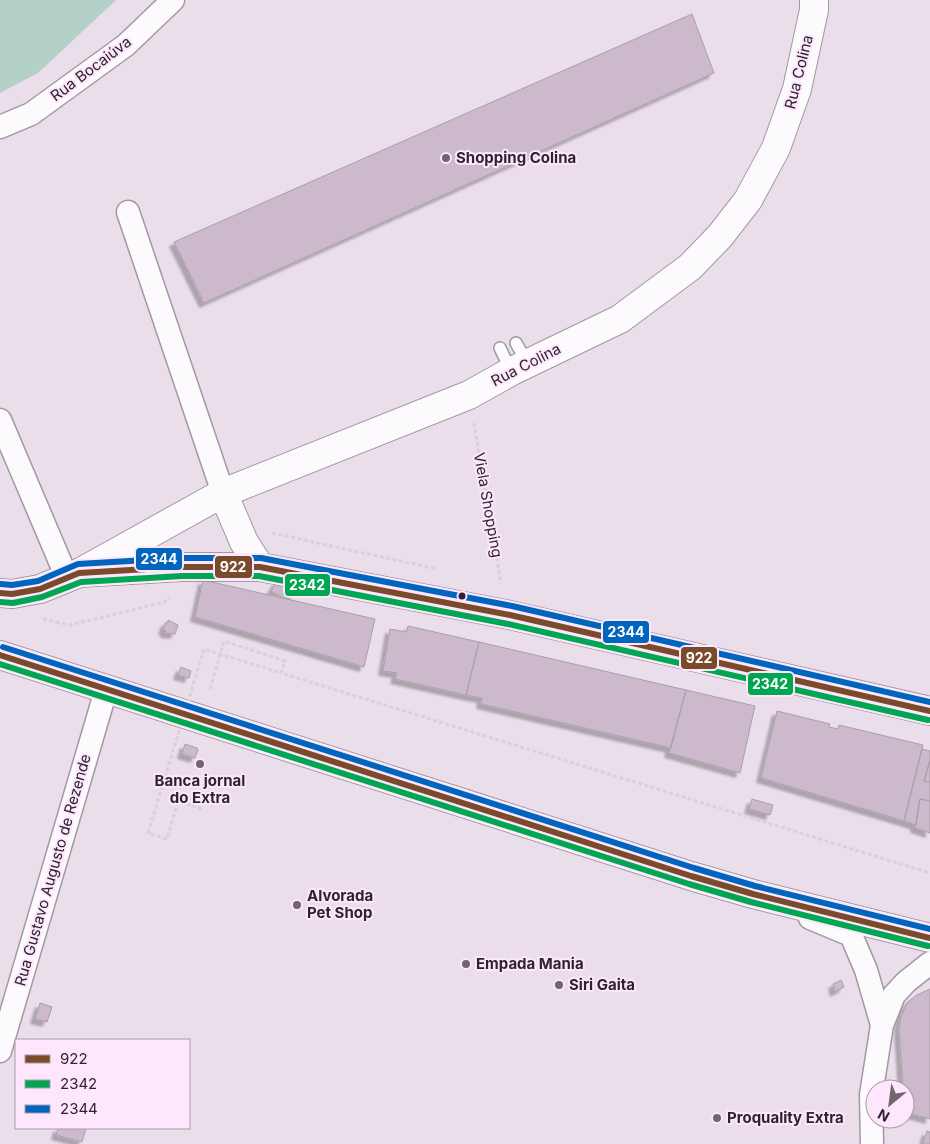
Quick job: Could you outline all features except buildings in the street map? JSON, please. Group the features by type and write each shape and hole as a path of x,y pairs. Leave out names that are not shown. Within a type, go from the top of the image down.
{"main road":[{"name":"Rua Colina","path":"73,575 223,493 469,395 514,356 620,319 690,268 748,200 776,148 797,89 814,10 814,0"},
{"path":"223,493 244,542 260,567"},
{"path":"0,593 12,594 40,589 73,575 182,566 260,567 510,616 930,711"},
{"path":"0,655 691,876 753,894 930,938"}],"street":[{"name":"Rua Bocaiúva","path":"0,127 31,114 126,45 173,0"},
{"path":"128,212 223,493"},
{"path":"0,420 73,575"},
{"name":"Rua Gustavo Augusto de Rezende","path":"0,1051 106,690"},
{"path":"753,894 851,935 866,970 882,1025"},
{"path":"872,1144 871,1095 882,1025 894,995 906,982 930,963"}],"path":[{"name":"Viela Shopping","path":"469,395 501,583 510,616"},
{"path":"210,689 224,641 285,661 281,672"},
{"path":"202,809 178,801 167,839 148,833 204,649 930,873"}],"green space":[{"path":"0,0 116,0 38,73 0,93"}],"transit line":[{"name":"2344","path":"1,584 12,585 38,581 78,564 181,558 261,558 512,606 930,702"},
{"name":"922","path":"0,593 12,594 40,589 79,573 182,567 260,567 510,615 930,711"},
{"name":"2342","path":"0,602 13,603 42,597 81,582 182,576 259,576 508,624 928,720"},
{"name":"2344","path":"3,647 694,868 755,886 930,929"},
{"name":"922","path":"0,655 691,876 753,894 930,938"},
{"name":"2342","path":"0,664 689,884 751,902 928,946"}],"place":[{"name":"Shopping Colina","path":"446,158"},
{"name":"Banca jornal do Extra","path":"200,764"},
{"name":"Alvorada Pet Shop","path":"297,905"},
{"name":"Empada Mania","path":"466,964"},
{"name":"Siri Gaita","path":"559,985"},
{"name":"Proquality Extra","path":"717,1118"}]}
